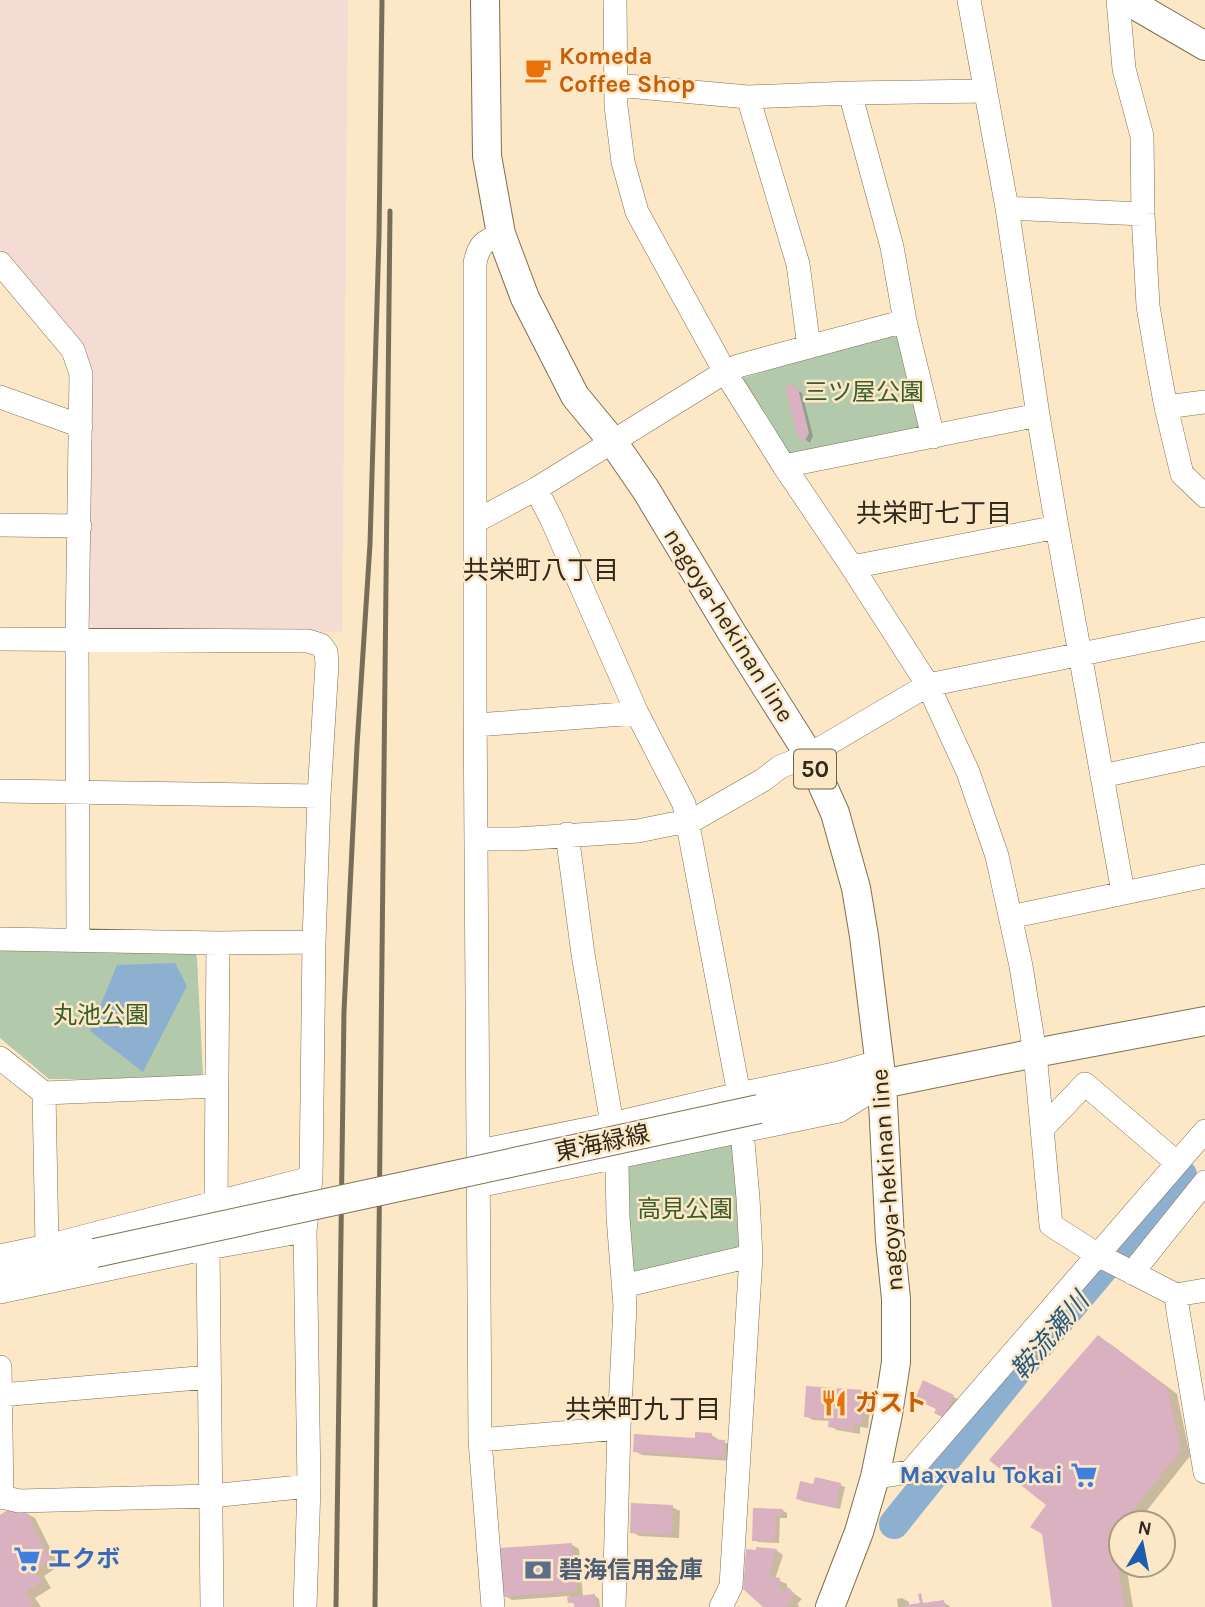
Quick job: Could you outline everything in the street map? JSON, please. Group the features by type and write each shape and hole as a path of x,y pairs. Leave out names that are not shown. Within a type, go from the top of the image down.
{"main road":[{"name":"nagoya-hekinan line","path":"485,0 488,156 501,233 525,299 575,396 613,442 646,490 809,755 835,813 856,888 880,1073 896,1299 896,1362 875,1477 859,1531 830,1607"},
{"path":"1126,0 1205,46"},
{"name":"東海緑線","path":"0,1273 880,1073 1035,1053 1205,1021"}],"street":[{"path":"615,0 616,106 623,162 637,212 725,372 928,685 968,772 998,856 1021,965 1035,1053 1051,1225 1100,1256 1177,1295 1205,1290"},
{"path":"969,0 1007,208 1056,527 1123,892"},
{"path":"1118,0 1124,69 1142,136 1148,306 1166,407 1182,474 1205,496"},
{"path":"616,85 748,97 985,91"},
{"path":"850,93 892,247 905,321 933,437"},
{"path":"748,97 797,264 809,347"},
{"path":"1007,208 1143,214"},
{"path":"494,1607 480,1440 475,263 478,249 485,241 501,233"},
{"path":"0,263 72,350 81,374 77,639 78,940"},
{"path":"476,521 536,489 725,372 738,366 905,321"},
{"path":"0,397 81,426"},
{"path":"1166,407 1205,401"},
{"path":"784,466 1038,415"},
{"path":"479,1151 612,1124 749,1101 684,804 637,713 536,489"},
{"path":"0,525 80,526"},
{"path":"852,567 1056,527"},
{"path":"477,839 638,831 688,823 764,780 779,767 809,755 928,685 1205,629"},
{"path":"0,639 308,641 321,645 326,652 314,942 311,1178 305,1231 309,1486 305,1607"},
{"path":"476,725 637,713"},
{"path":"1102,776 1205,754"},
{"path":"0,791 319,796"},
{"path":"567,834 583,954 612,1124 625,1306 614,1607"},
{"path":"1010,917 1205,876"},
{"path":"0,939 314,942"},
{"path":"216,1202 218,943"},
{"path":"0,1058 44,1093 216,1086"},
{"path":"478,1186 839,1111 880,1073"},
{"path":"1042,1129 1085,1084 1176,1162"},
{"path":"44,1093 47,1246"},
{"path":"875,1477 910,1472 1100,1256 1205,1130"},
{"path":"721,1607 732,1586 751,1256 742,1131"},
{"path":"0,1256 311,1178"},
{"path":"1129,1271 1205,1182"},
{"path":"0,1292 208,1248 305,1231"},
{"path":"208,1248 212,1607"},
{"path":"623,1286 751,1256"},
{"path":"1177,1295 1200,1413 1205,1472"},
{"path":"0,1367 1,1498 19,1501 211,1496 309,1486"},
{"path":"1,1395 209,1377"},
{"path":"480,1440 619,1428"}],"shaded area":[{"path":"0,0 348,0 342,632 93,629 89,620 88,368 0,255"}],"green space":[{"name":"三ツ屋公園","path":"896,332 923,424 918,433 790,454 741,383 742,378"},
{"name":"丸池公園","path":"0,950 195,951 203,1076 195,1080 49,1079 0,1038"},
{"name":"高見公園","path":"729,1144 738,1149 739,1252 637,1276 631,1268 628,1165"}],"water":[{"path":"175,963 187,986 143,1072 90,1031 117,965"}],"building":[{"path":"789,383 798,388 809,433 804,442 797,435 786,391"},
{"name":"Maxvalu Tokai","path":"1098,1335 1167,1387 1181,1450 1134,1509 1107,1509 1107,1579 1120,1579 1125,1607 1052,1607 1042,1534 1030,1527 1046,1505 989,1460"},
{"path":"923,1380 954,1395 944,1418 934,1413 936,1409 915,1399"},
{"name":"ガスト","path":"806,1386 865,1390 861,1425 853,1424 853,1431 828,1427 829,1419 804,1417"},
{"path":"695,1432 712,1433 711,1439 725,1440 724,1458 633,1452 634,1434 695,1438"},
{"path":"815,1477 841,1483 836,1508 796,1499 800,1481 813,1484"},
{"path":"631,1503 673,1505 672,1535 630,1533"},
{"path":"753,1508 783,1509 782,1516 776,1516 775,1541 752,1541"},
{"name":"エクボ","path":"25,1510 50,1560 35,1570 42,1582 26,1592 35,1605 0,1607 0,1515 6,1511"},
{"name":"碧海信用金庫","path":"572,1543 576,1591 503,1597 500,1548"},
{"path":"756,1547 777,1549 768,1576 780,1578 779,1588 784,1592 788,1587 795,1594 787,1607 763,1607 743,1589 746,1549 756,1550"},
{"path":"921,1593 923,1603 944,1600 945,1607 906,1607 920,1603 918,1594"},
{"path":"595,1594 596,1607 574,1607 574,1602 568,1603 567,1597"}],"waterway":[{"name":"鞍流瀬川","path":"894,1524 1016,1372 1182,1175"}],"railway":[{"path":"336,1607 344,1011 370,544 379,236 382,0"},
{"path":"375,1607 390,211"}],"place":[{"name":"Komeda Coffee Shop","path":"538,70"},
{"name":"ガスト","path":"834,1403"},
{"name":"Maxvalu Tokai","path":"1084,1475"},
{"name":"エクボ","path":"27,1559"},
{"name":"碧海信用金庫","path":"538,1570"}],"district":[{"name":"共栄町七丁目","path":"934,513"},
{"name":"共栄町八丁目","path":"541,570"},
{"name":"共栄町九丁目","path":"643,1409"}]}
